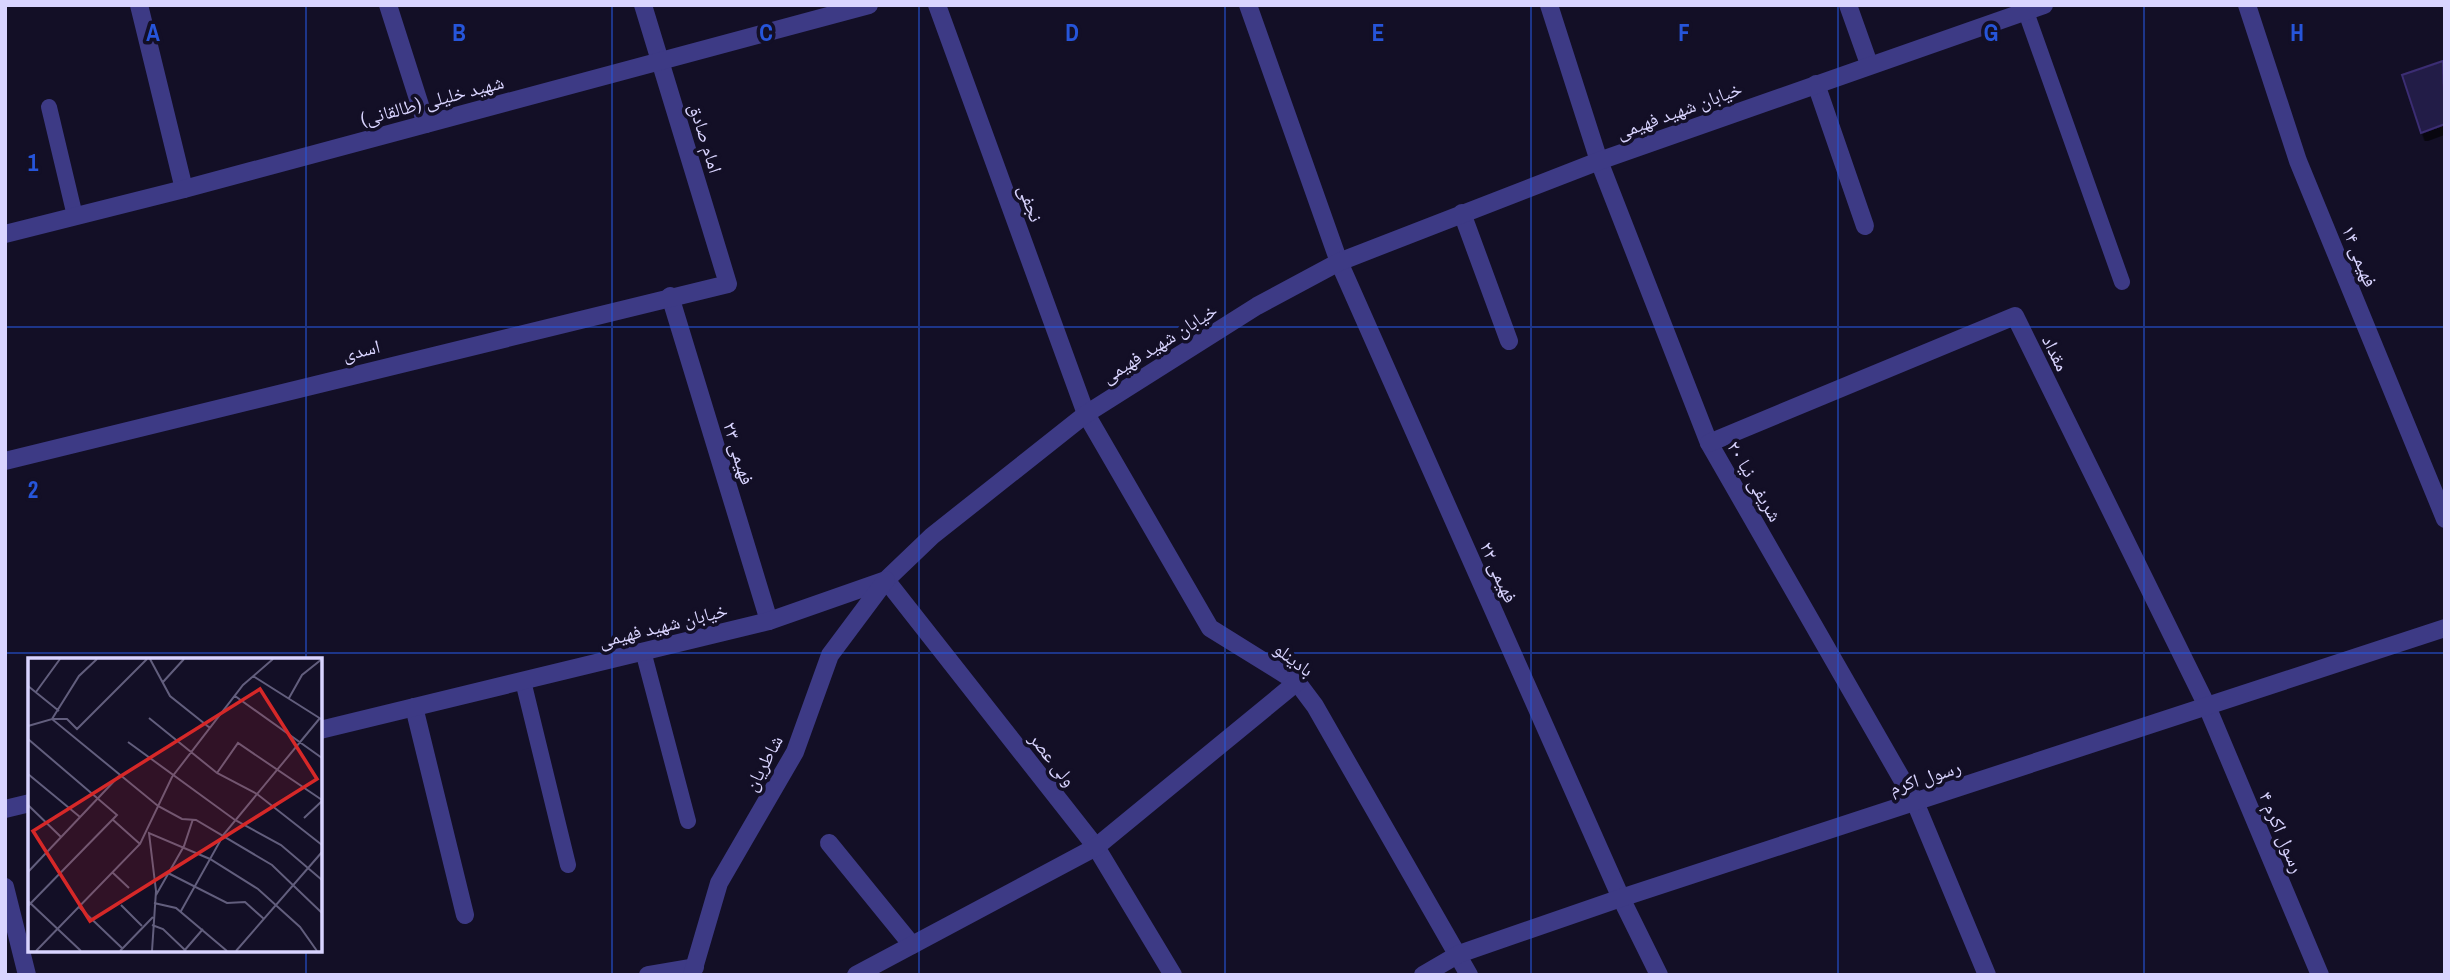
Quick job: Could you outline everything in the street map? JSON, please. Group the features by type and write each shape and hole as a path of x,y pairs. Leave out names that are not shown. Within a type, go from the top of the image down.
{"street":[{"path":"139,5 184,189"},
{"path":"388,5 426,124"},
{"name":"امام صادق","path":"643,5 728,284"},
{"name":"شهید خلیلی (طالقانی)","path":"5,234 184,189 869,5"},
{"name":"نجفی","path":"937,5 1086,414"},
{"name":"فهیمی ۲۲","path":"1248,5 1339,262 1621,898 1659,975"},
{"name":"۲۰ شریفی نیا","path":"1549,5 1599,162 1709,443 1915,802 1987,975"},
{"path":"1848,5 1869,64"},
{"name":"خیابان شهید فهیمی","path":"322,730 769,621 886,580 932,536 1086,414 1257,306 1339,262 1599,162 1869,64 2044,5"},
{"name":"فهیمی ۱۴","path":"2247,5 2298,160 2445,519"},
{"path":"1816,84 1865,226"},
{"path":"1462,213 1509,341"},
{"name":"اسدی","path":"5,461 670,296 728,284"},
{"name":"فهیمی ۲۳","path":"670,296 769,621"},
{"name":"مقداد","path":"1709,443 2015,316 2206,704"},
{"name":"بادینلو","path":"1086,414 1210,628 1297,682 1315,706 1469,975"},
{"name":"ولی عصر","path":"886,580 1096,847 1173,975"},
{"name":"شاطریان","path":"693,971 719,883 795,752 830,655 886,580"},
{"name":"رسول اکرم","path":"1423,975 1459,954 1621,898 2206,704 2445,628"},
{"path":"856,975 1096,847 1297,682"},
{"name":"رسول اکرم ۴","path":"2206,704 2320,975"},
{"path":"414,707 465,915"},
{"path":"5,809 28,803"},
{"path":"829,843 912,945"},
{"path":"5,887 27,975"},
{"path":"648,975 693,971"}],"lane":[{"path":"2026,12 2122,282"},
{"path":"49,107 75,216"},
{"path":"643,651 688,821"},
{"path":"523,681 568,864"}],"building":[{"path":"2443,61 2445,124 2421,133 2402,75"}]}
